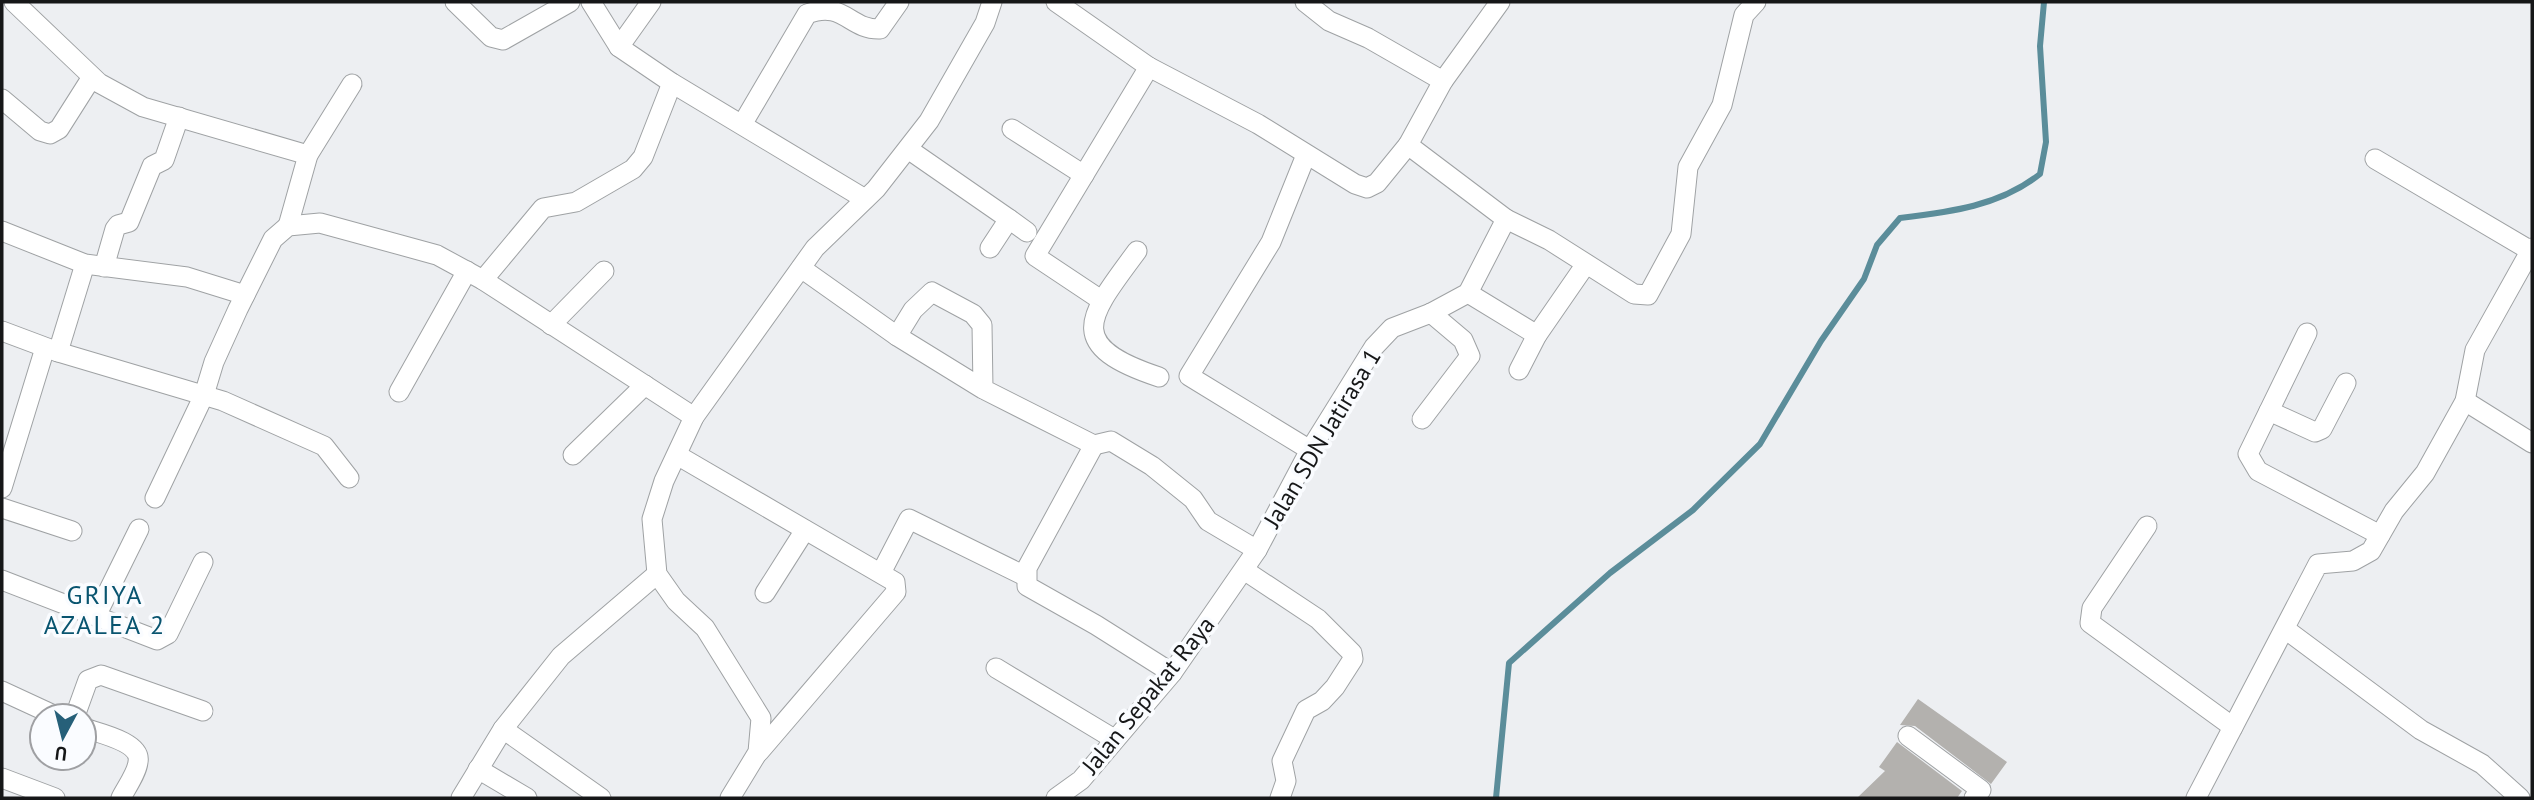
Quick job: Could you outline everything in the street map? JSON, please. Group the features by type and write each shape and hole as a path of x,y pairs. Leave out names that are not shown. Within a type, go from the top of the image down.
{"street":[{"path":"13,2 92,77 143,107 308,155"},
{"path":"454,2 491,37 503,40 570,2"},
{"path":"591,2 619,47 672,83 743,123 864,199"},
{"path":"619,47 651,2"},
{"path":"743,123 807,14 818,6 838,4 871,29 880,29 899,2"},
{"path":"758,752 761,718 705,628 676,601 657,574 652,519 664,481 694,417 815,248 864,199 908,149 943,98 985,23 992,2"},
{"path":"1056,2 1149,67 1258,124 1306,155 1367,188 1377,183 1408,145 1443,81 1500,2"},
{"path":"1305,2 1329,21 1368,38 1443,81"},
{"path":"1408,145 1506,219 1549,240 1634,294 1648,295 1681,234 1688,167 1722,105 1744,15 1756,2"},
{"path":"1101,300 1035,256 1149,67"},
{"path":"2,99 40,131 50,134 59,129 92,77"},
{"path":"399,392 475,275 543,208 576,202 633,169 643,157 672,83"},
{"path":"155,498 204,395 214,362 245,295 273,239 288,226 308,155 352,84"},
{"path":"2,486 52,350 114,229 129,222 152,166 164,160 178,117"},
{"path":"1012,129 1084,175"},
{"path":"908,149 1027,232"},
{"path":"1306,155 1271,242 1189,376 1310,450"},
{"path":"2196,798 2318,564 2353,561 2371,551 2394,511 2425,473 2465,401 2475,350 2530,256 2375,159"},
{"path":"990,248 1009,219"},
{"path":"1506,219 1468,293 1537,335"},
{"path":"288,226 320,223 437,255 475,275 694,417"},
{"path":"2,231 95,266 187,277 245,295"},
{"path":"1137,251 1101,300 1092,325 1094,338 1101,349 1134,369 1159,377"},
{"path":"1519,370 1537,335 1586,264"},
{"path":"801,268 897,336 983,389 1094,445 1111,441 1152,466 1193,499 1208,521 1257,550"},
{"path":"551,325 604,271"},
{"path":"897,336 913,310 932,292 972,314 982,325 983,389"},
{"name":"Jalan SDN Jatirasa 1","path":"1257,550 1310,450 1374,347 1392,328 1431,313 1468,293"},
{"path":"1422,419 1470,356 1463,340 1431,313"},
{"path":"2,331 52,350 204,395 324,446 349,478"},
{"path":"2307,333 2248,454 2250,464 2258,471 2380,535"},
{"path":"2269,411 2315,432 2322,429 2346,383"},
{"path":"573,455 645,385"},
{"path":"2465,401 2532,443"},
{"path":"1094,445 1025,576 1027,586 1097,625 1172,673"},
{"path":"677,455 895,582 895,592 758,752 730,798"},
{"path":"2,508 72,531"},
{"path":"881,573 909,519 1025,576"},
{"path":"2147,526 2092,608 2090,623 2233,727"},
{"path":"97,614 139,529"},
{"path":"765,593 805,530"},
{"name":"Jalan Sepakat Raya","path":"1056,798 1081,780 1172,673 1257,550"},
{"path":"2,580 79,612 97,614 157,640 163,639 203,562"},
{"path":"1244,570 1318,619 1353,653 1353,659 1335,687 1322,701 1306,710 1282,761 1286,781 1280,798"},
{"path":"461,798 503,729 561,656 657,574"},
{"path":"2285,629 2421,730 2482,764 2522,798 2532,785"},
{"path":"996,668 1114,739"},
{"path":"80,702 88,680 101,675 203,710"},
{"path":"2,691 28,703"},
{"path":"503,729 601,798"},
{"path":"98,733 131,746 137,754 138,762 121,798"},
{"path":"1908,736 1981,790 1974,798"},
{"path":"478,769 527,798"},
{"path":"2,778 55,798"}],"building":[{"path":"1918,699 2007,762 1991,784 1915,726 1900,725"},
{"path":"1897,742 1962,791 1957,798 1857,798 1885,771 1879,767"}],"waterway":[{"path":"1496,798 1509,663 1610,573 1693,510 1760,444 1821,341 1864,279 1877,245 1900,218 1974,206 2008,194 2040,174 2046,142 2040,46 2044,2"}],"district":[{"name":"GRIYA AZALEA 2","path":"105,609"}]}
